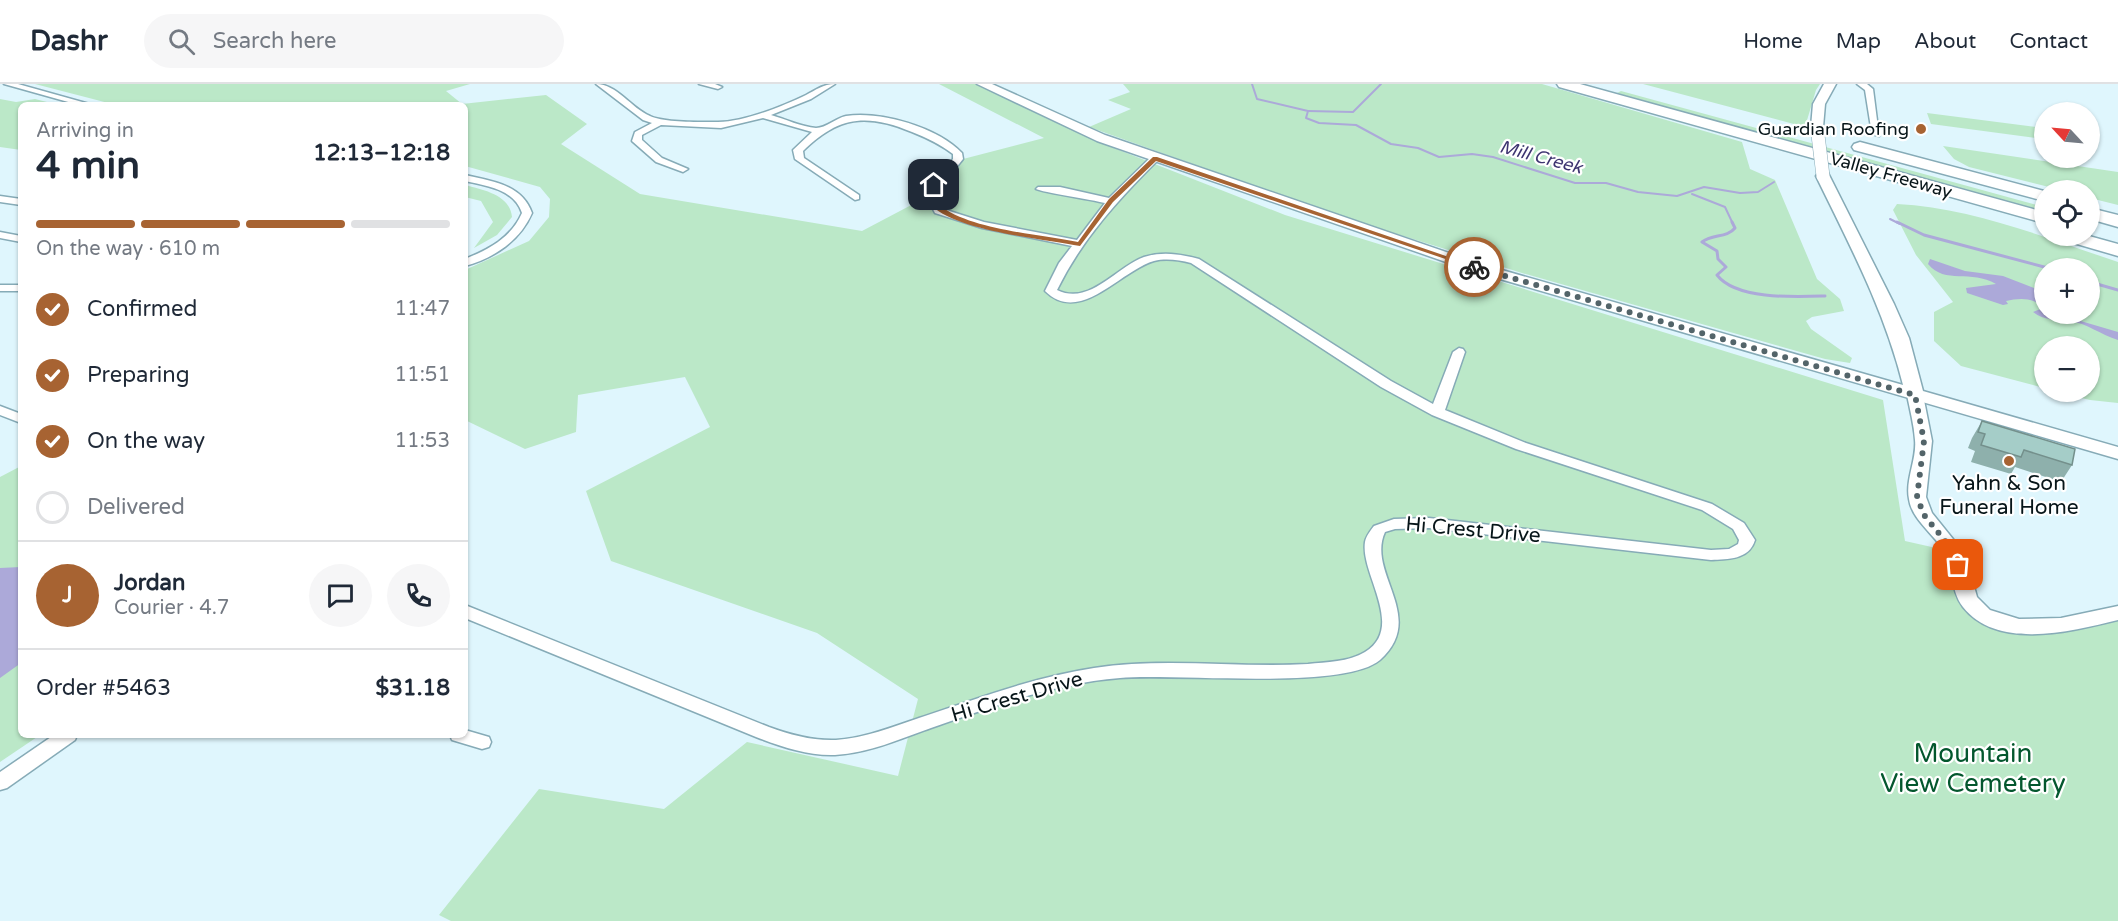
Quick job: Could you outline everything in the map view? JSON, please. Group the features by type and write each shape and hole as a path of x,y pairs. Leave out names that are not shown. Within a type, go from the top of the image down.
{"highway":[{"name":"Valley Freeway","path":"1564,84 2034,215"},
{"name":"Valley Freeway","path":"1617,84 2034,198"},
{"path":"1603,94 2034,225"},
{"path":"1697,105 1731,113"},
{"path":"1796,130 2034,193"},
{"path":"2100,211 2118,216"},
{"path":"2100,216 2118,221"},
{"path":"2100,234 2118,238"},
{"path":"2100,245 2118,250"}],"main road":[{"path":"983,84 1101,138 1475,267 2118,453"},
{"path":"1830,84 1816,112 1823,176 1886,304 1900,338 1915,395"}],"street":[{"path":"8,84 77,102"},
{"path":"600,84 646,118 659,122 721,125 763,115 808,97 831,84"},
{"path":"703,84 718,87"},
{"path":"1861,84 1868,88 1876,134"},
{"path":"763,115 818,131"},
{"path":"855,197 797,154 801,144 818,131 845,119 870,117 891,120 952,147 958,159 934,185 934,196 939,211 982,225 1080,244 1111,201 1155,158"},
{"path":"659,122 638,134 638,141 659,160 683,169"},
{"path":"468,179 513,193 521,200 527,213 523,224 508,240 468,261"},
{"path":"1041,189 1060,190 1111,201"},
{"path":"0,199 18,202"},
{"path":"0,235 18,238"},
{"name":"Hi Crest Drive","path":"468,612 591,664 760,729 815,746 847,746 882,739 1046,683 1093,674 1165,669 1316,670 1363,662 1380,647 1390,624 1389,599 1377,566 1373,543 1379,529 1394,524 1429,523 1711,555 1738,552 1747,543 1739,526 1707,507 1521,446 1437,412 1386,384 1195,261 1177,256 1143,261 1088,294 1066,297 1056,295 1051,291 1052,285 1080,244"},
{"path":"0,288 18,288"},
{"path":"1437,412 1459,352"},
{"path":"1915,395 1924,441 1917,497 1919,506 1930,524 1954,552 1961,584 1970,602 1994,619 2030,627 2051,627 2118,613"},
{"path":"0,410 18,416"},
{"path":"0,782 64,738"},
{"path":"468,738 482,742"}],"green space":[{"path":"35,84 470,84 446,91 460,102 104,102"},
{"name":"Mountain View Cemetery","path":"939,84 976,84 1091,139 1285,215 1883,400 1905,541 1954,552 1970,601 2013,624 2118,613 2118,921 451,921 439,915 539,789 664,809 747,742 898,776 918,699 817,633 611,561 586,491 710,427 685,377 578,395 576,432 525,449 468,421 468,269 529,241 549,217 550,199 540,187 468,167 468,103 546,95 587,124 561,144 640,194 862,231 917,202 940,165 1044,138"},
{"path":"1123,84 1542,84 1742,142 1750,169 1775,180 1817,279 1840,299 1844,311 1812,317 1806,321 1811,329 1852,358 1850,363 1825,359 1522,273 1336,215 1089,127 1131,109 1108,100 1130,92"},
{"path":"1643,84 1820,84 1816,90 1805,127"},
{"path":"1621,91 2034,204 2034,211 1617,93"},
{"path":"0,99 16,102 35,99 47,102 18,102 18,150 0,147"},
{"path":"1927,113 2034,127 2034,138 1931,124"},
{"path":"1943,146 2034,160 2034,168 2091,168 2118,172 2118,205 2100,200 2100,180 2034,180 2034,183 1969,167 1954,159"},
{"path":"468,186 501,199 506,203 512,217 497,235 474,248 493,222 481,201 468,198"},
{"path":"1897,204 1953,211 1981,218 2034,233 2034,246 2071,246 2118,262 2118,403 2100,401 2100,336 2034,336 2034,385 1961,366 1934,341 1934,312 1953,302 1916,255 1893,210"},
{"path":"18,468 18,738 36,738 0,762 0,477"}],"water":[{"path":"1930,259 1965,271 2003,276 2034,288 2034,302 2011,300 2006,301 2008,304 2003,305 1967,293 1966,288 1996,284 1977,278 1942,274 1928,264"},
{"path":"2081,324 2091,324 2118,332 2118,340 2106,335"},
{"path":"18,567 18,665 0,678 0,568"}],"building":[{"path":"1982,421 2075,449 2072,465 2024,450 2021,457 1981,445 1985,434 1978,432"}],"waterway":[{"name":"Mill Creek","path":"1252,84 1257,99 1308,111"},
{"path":"1308,111 1353,112 1381,84"},
{"name":"Mill Creek","path":"1308,111 1306,118 1319,123 1356,125 1391,144 1418,148 1439,157 1472,154 1493,157 1575,183 1606,183 1638,192 1677,196 1704,187 1740,193 1758,192 1774,182"},
{"path":"1692,194 1725,207 1733,224"},
{"name":"Mill Creek","path":"1890,219 1900,224"},
{"name":"Mill Creek","path":"1897,222 1924,235 2034,264"},
{"path":"1733,224 1735,228 1732,231 1702,242 1717,251 1718,259 1726,267 1717,275 1726,283 1738,289 1767,295 1825,296"},
{"name":"Mill Creek","path":"2100,285 2118,290"}],"way so far":[{"path":"1474,267 1815,364 1915,395 1924,441 1918,478 1919,506 1954,552 1958,565"}],"place":[{"name":"Guardian Roofing","path":"1921,129"},
{"name":"Yahn & Son Funeral Home","path":"2009,461"}],"route":[{"path":"934,185 936,206 939,211 947,215 982,225 1080,244 1111,201 1155,158 1474,267"}]}
